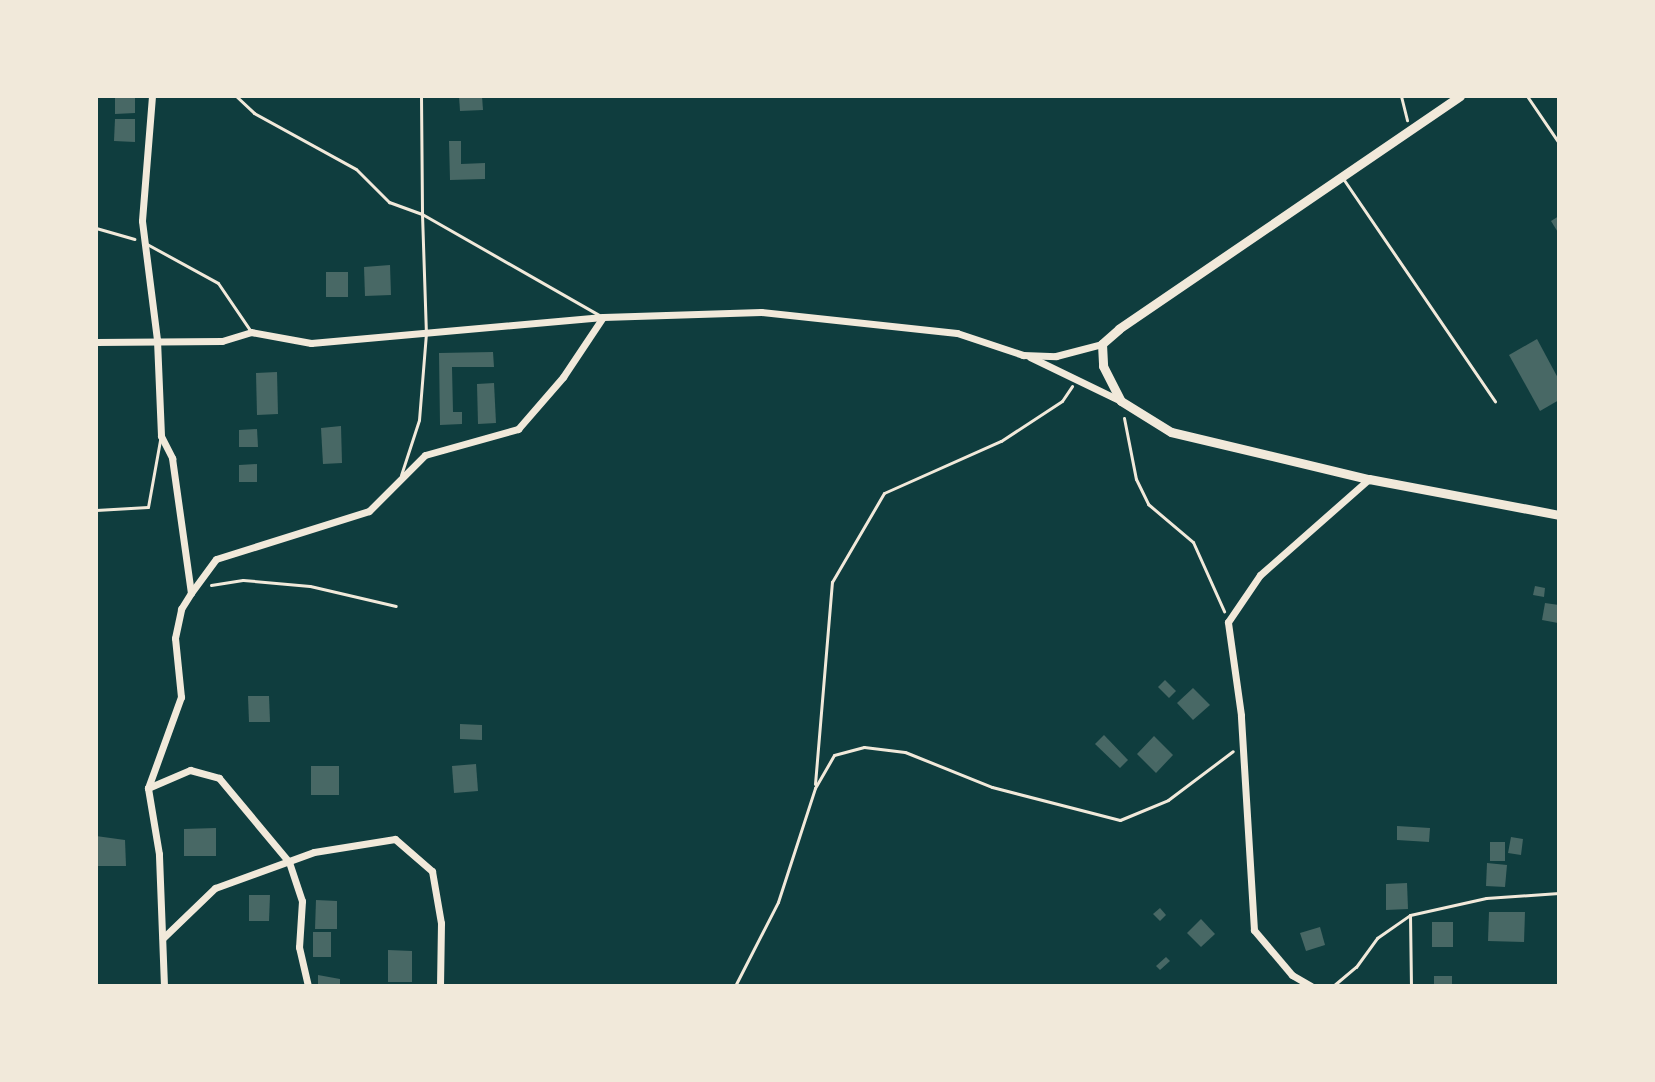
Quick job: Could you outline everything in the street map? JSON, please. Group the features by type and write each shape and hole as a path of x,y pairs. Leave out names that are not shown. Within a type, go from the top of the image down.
{"street":[{"path":"152,96 145,243 157,340 161,436 172,458 191,593"},
{"path":"1023,355 1056,356 1102,344 1460,96"},
{"path":"96,342 222,341 251,332 311,343 603,317 812,314 957,333 1023,355 1121,401 1171,432 1369,479 1559,515"},
{"path":"164,986 159,854 148,788 181,697 175,638 181,609 191,593 216,559 369,511 425,455 518,429 563,377 603,317"},
{"path":"1102,344 1103,366 1121,401"},
{"path":"1311,986 1292,975 1254,930 1240,741 1241,715 1228,622 1260,575 1369,479"},
{"path":"148,788 190,770 219,778 289,862 302,901 299,947 308,986"},
{"path":"163,938 215,888 314,852 395,839 432,871 441,923 440,986"}],"lane":[{"path":"236,96 254,113 356,169 389,202 422,214 603,317"},
{"path":"398,482 419,420 426,333 421,96"},
{"path":"1527,96 1559,143"},
{"path":"1342,177 1495,401"},
{"path":"145,243 218,283 251,332"},
{"path":"96,510 148,507 161,436"},
{"path":"1333,986 1356,967 1377,938 1410,915 1486,898 1559,893"},
{"path":"1410,915 1411,986"}],"path":[{"path":"1401,96 1409,130"},
{"path":"96,228 145,243"},
{"path":"815,788 832,582 884,493 1001,441 1062,401 1078,378"},
{"path":"1121,401 1136,479 1148,504 1193,542 1228,622"},
{"path":"191,593 243,580 310,586 396,606"},
{"path":"735,986 778,902 815,788 834,755 864,747 905,752 992,787 1120,820 1168,800 1229,757 1240,741"}],"building":[{"path":"115,96 135,96 135,113 115,114"},
{"path":"459,96 482,96 483,110 460,111"},
{"path":"115,119 135,119 135,142 114,141"},
{"path":"449,141 461,141 461,164 485,163 485,179 450,180"},
{"path":"1559,216 1559,234 1551,221"},
{"path":"390,265 391,295 365,296 364,267"},
{"path":"326,272 348,272 348,297 326,297"},
{"path":"1537,339 1559,380 1559,400 1540,411 1509,355"},
{"path":"493,352 494,367 452,367 453,412 462,412 462,424 440,425 439,353"},
{"path":"277,372 278,414 257,415 256,373"},
{"path":"494,383 496,423 478,424 477,384"},
{"path":"341,426 342,463 323,464 321,428"},
{"path":"257,429 258,447 239,447 239,430"},
{"path":"257,464 257,482 239,482 239,465"},
{"path":"1535,586 1545,588 1544,597 1533,595"},
{"path":"1545,603 1559,605 1558,623 1542,620"},
{"path":"1165,680 1176,691 1169,698 1158,687"},
{"path":"1193,688 1210,705 1193,720 1177,703"},
{"path":"248,696 269,696 270,722 249,722"},
{"path":"460,724 482,725 482,740 460,739"},
{"path":"1104,735 1128,760 1120,768 1095,744"},
{"path":"1154,736 1173,755 1156,773 1137,754"},
{"path":"476,764 478,791 454,793 452,766"},
{"path":"311,766 339,766 339,795 311,795"},
{"path":"1397,826 1430,828 1429,842 1397,840"},
{"path":"216,828 216,856 184,856 184,829"},
{"path":"96,836 125,840 126,866 96,866"},
{"path":"1511,837 1523,839 1521,855 1508,853"},
{"path":"1490,842 1505,842 1505,861 1490,861"},
{"path":"1487,863 1507,865 1505,887 1486,886"},
{"path":"1407,883 1408,909 1386,910 1386,884"},
{"path":"249,895 270,895 269,921 249,921"},
{"path":"316,900 337,901 337,929 315,929"},
{"path":"1160,908 1166,915 1160,921 1153,914"},
{"path":"1489,912 1525,912 1524,942 1488,941"},
{"path":"1201,919 1215,934 1201,947 1187,933"},
{"path":"1432,922 1453,922 1453,947 1432,947"},
{"path":"1320,927 1325,945 1306,951 1300,933"},
{"path":"313,932 331,932 331,957 313,957"},
{"path":"388,950 412,951 412,982 388,982"},
{"path":"1166,957 1170,961 1160,970 1156,966"},
{"path":"318,975 340,979 340,986 318,986"},
{"path":"1434,976 1452,976 1452,986 1434,986"}]}
